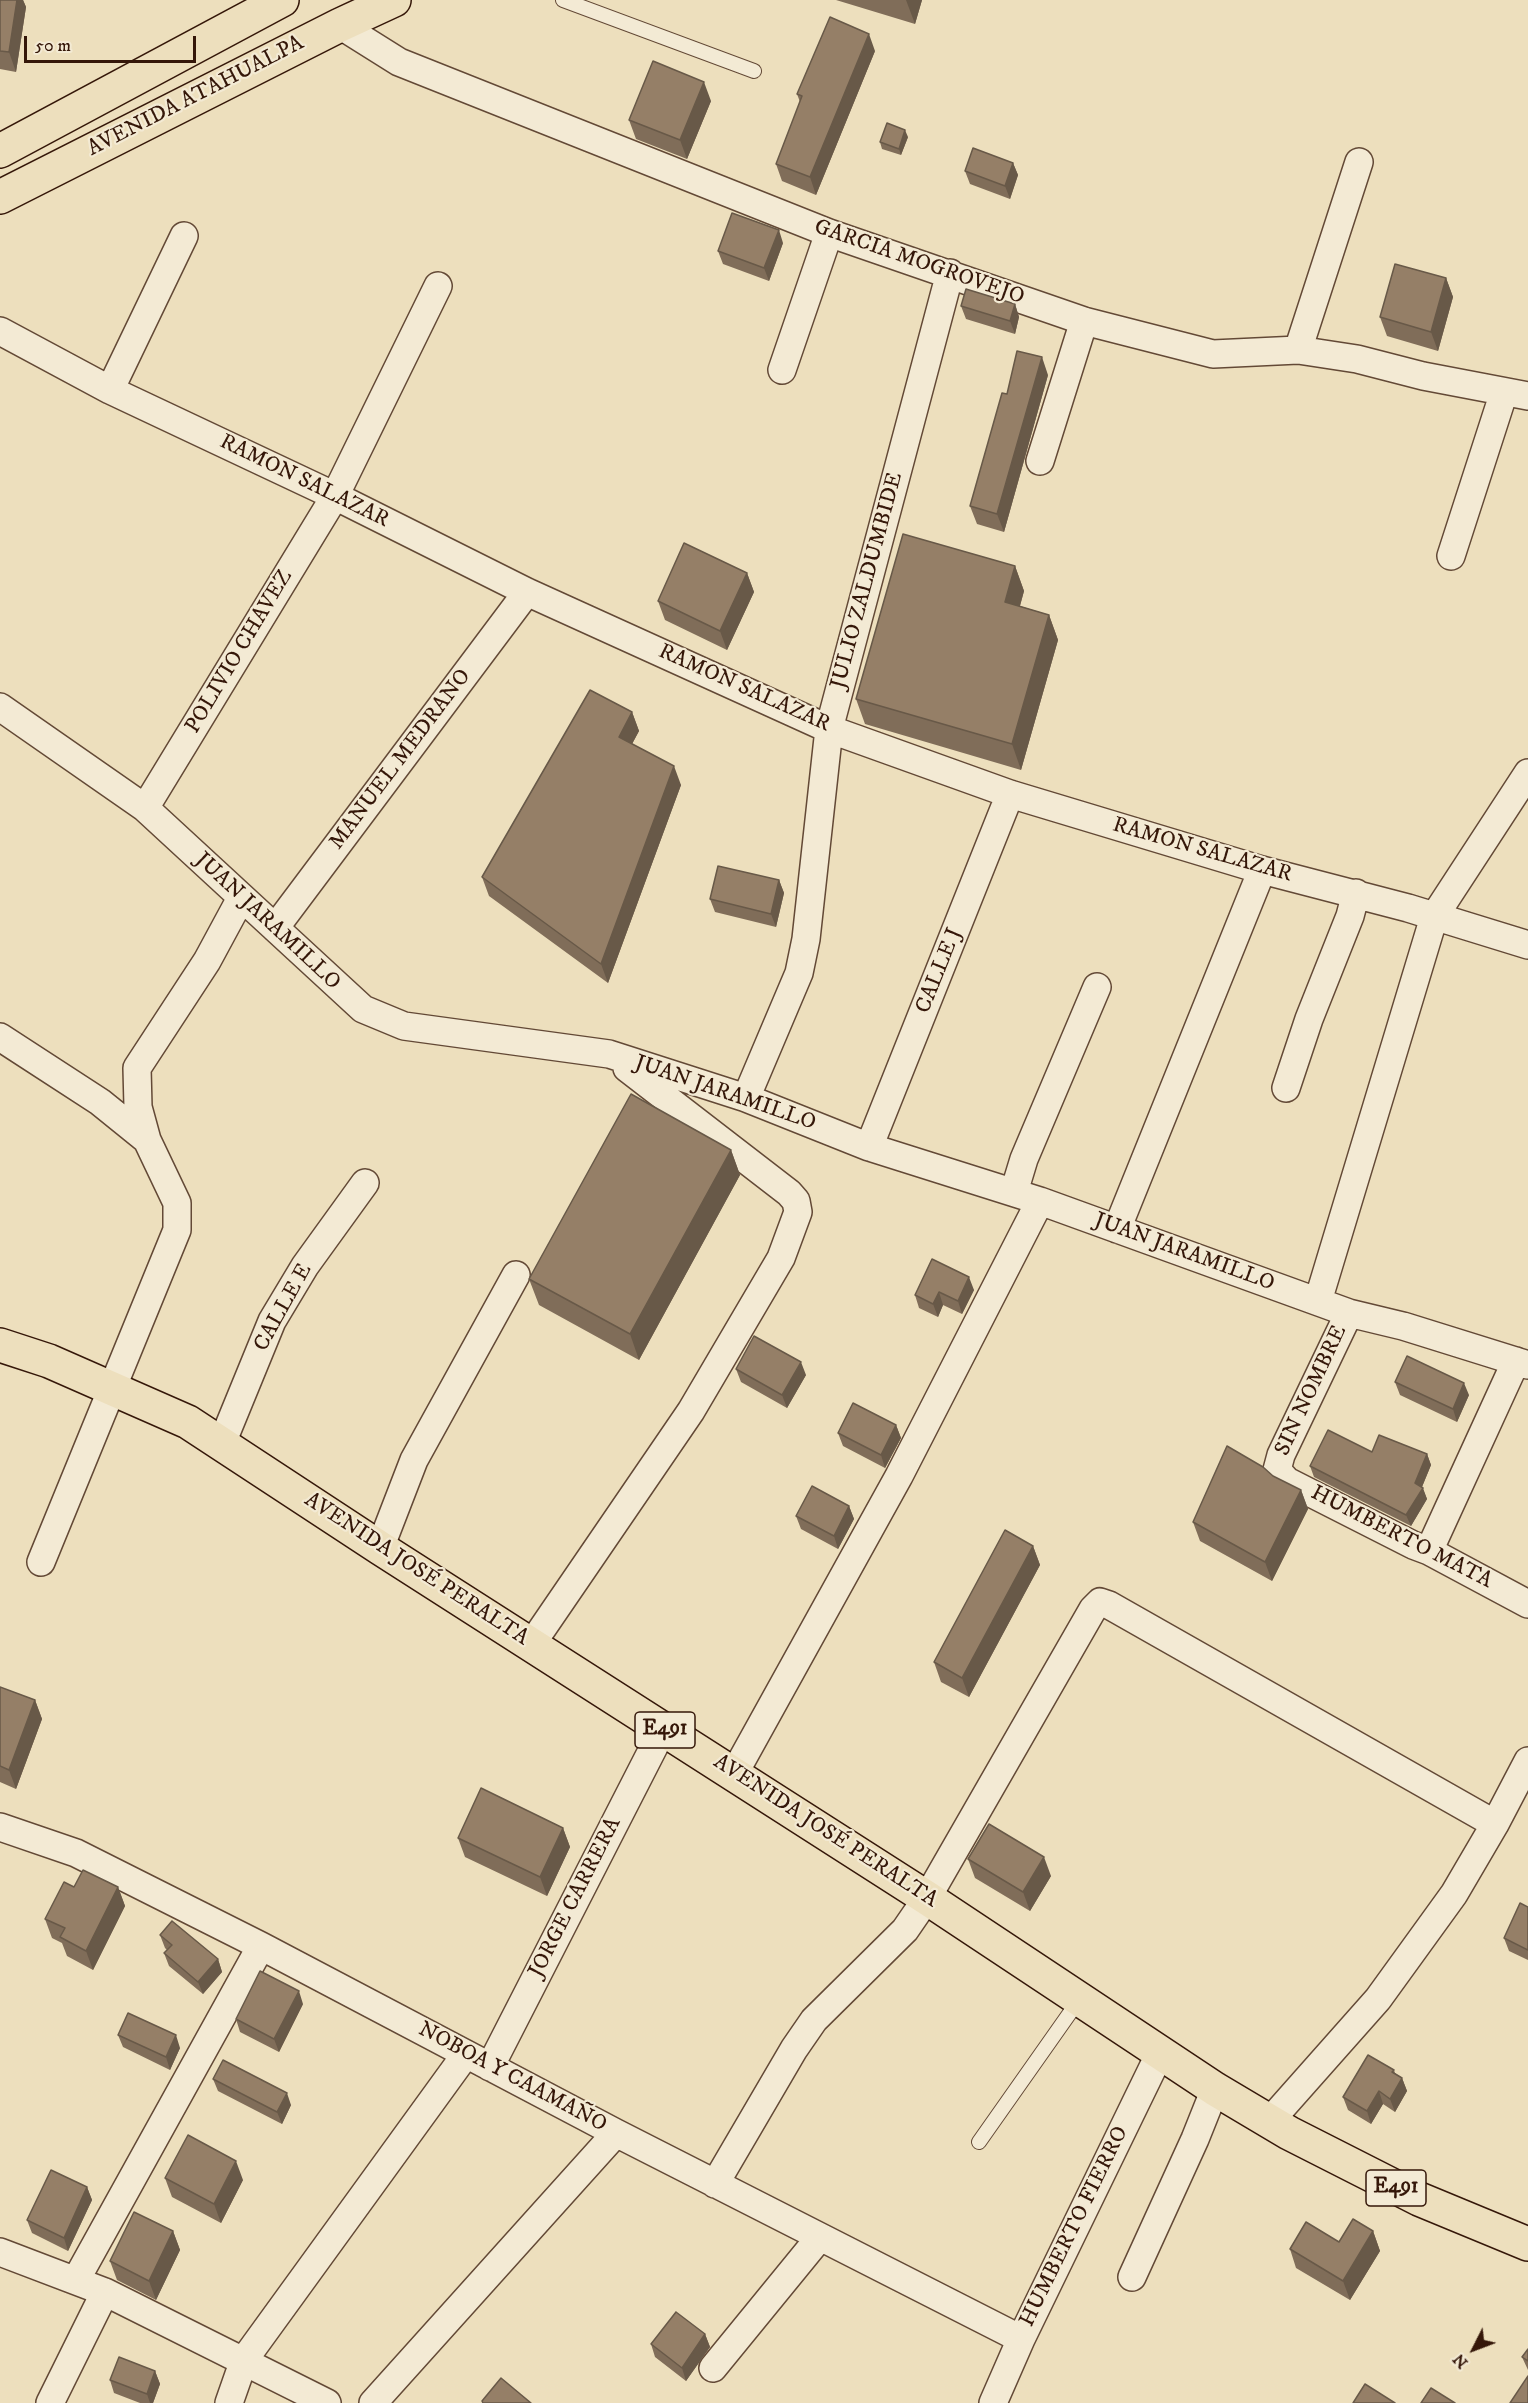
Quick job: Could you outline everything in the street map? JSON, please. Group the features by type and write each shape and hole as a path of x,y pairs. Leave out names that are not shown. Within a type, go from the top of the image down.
{"highway":[{"name":"AVENIDA ATAHUALPA","path":"0,150 282,0"},
{"name":"AVENIDA ATAHUALPA","path":"0,197 394,0"},
{"name":"AVENIDA JOSÉ PERALTA","path":"0,1345 49,1361 188,1422 380,1548 927,1898 1215,2089 1269,2122 1419,2199 1528,2244"}],"street":[{"name":"GARCIA MOGROVEJO","path":"340,25 399,62 829,233 1084,321 1212,354 1298,350 1357,359 1423,376 1516,394"},
{"path":"1298,350 1359,162"},
{"path":"782,370 829,233"},
{"path":"110,390 184,236"},
{"name":"JULIO ZALDUMBIDE","path":"746,1098 799,973 806,939 829,729 950,273"},
{"name":"POLIVIO CHAVEZ","path":"145,808 335,496 438,286"},
{"path":"1040,461 1084,321"},
{"name":"RAMON SALAZAR","path":"0,331 110,390 335,496 527,592 829,729 1010,794 1262,870 1356,893 1528,945"},
{"path":"1450,555 1516,394"},
{"name":"MANUEL MEDRANO","path":"275,928 527,592"},
{"name":"JUAN JARAMILLO","path":"0,707 145,808 363,1009 404,1026 609,1054 746,1098 869,1147 1040,1201 1348,1313 1404,1326 1522,1363"},
{"path":"1318,1301 1434,917 1528,773"},
{"name":"CALLE J","path":"869,1147 1010,794"},
{"path":"1117,1229 1262,870"},
{"path":"1287,1088 1309,1019 1350,916 1356,893"},
{"path":"40,1562 177,1230 177,1203 147,1140 138,1107 137,1068 207,961 241,898"},
{"path":"1014,1192 1024,1159 1097,987"},
{"path":"0,1037 100,1102 147,1140"},
{"path":"531,1645 691,1411 781,1258 798,1212 796,1201 789,1193 609,1054"},
{"name":"CALLE E","path":"222,1443 272,1321 305,1266 365,1184"},
{"path":"734,1774 899,1476 1040,1201"},
{"path":"380,1548 414,1460 516,1275"},
{"name":"SIN NOMBRE","path":"1277,1470 1281,1455 1348,1313"},
{"path":"1429,1551 1522,1363"},
{"name":"HUMBERTO MATA","path":"1277,1470 1287,1481 1429,1551 1528,1604"},
{"path":"715,2184 794,2049 814,2020 905,1930 927,1898 1093,1609 1100,1602 1120,1611 1495,1824"},
{"name":"JORGE CARRERA","path":"490,2067 663,1729"},
{"path":"1269,2122 1378,1999 1454,1894 1528,1761"},
{"name":"NOBOA Y CAAMAÑO","path":"0,1827 76,1853 261,1946 715,2184 1021,2339"},
{"path":"76,2280 261,1946"},
{"name":"HUMBERTO FIERRO","path":"993,2403 1021,2339 1160,2053"},
{"path":"229,2403 244,2360 466,2054"},
{"path":"1132,2277 1195,2139 1215,2089"},
{"path":"374,2403 616,2133"},
{"path":"713,2368 820,2237"},
{"path":"0,2252 105,2292 327,2403"},
{"path":"50,2403 105,2292"}],"lane":[{"path":"562,0 754,71"},
{"path":"979,2142 1079,2000"}],"building":[{"path":"0,0 17,0 9,52 0,51"},
{"path":"830,17 869,34 810,177 776,164 802,96 797,94"},
{"path":"653,61 704,82 680,140 629,120"},
{"path":"887,123 905,130 899,149 880,142"},
{"path":"973,148 1013,163 1005,186 965,171"},
{"path":"732,213 779,230 764,268 718,251"},
{"path":"1395,264 1446,278 1431,332 1380,317"},
{"path":"966,289 1015,304 1010,321 961,306"},
{"path":"1017,351 1042,357 997,514 970,506 1002,393 1007,394"},
{"path":"903,534 1015,566 1005,602 1049,615 1012,744 856,699"},
{"path":"684,543 747,573 720,631 658,601"},
{"path":"590,690 632,712 619,737 674,766 601,964 482,877"},
{"path":"718,866 779,880 771,914 710,899"},
{"path":"631,1094 731,1150 630,1334 529,1279"},
{"path":"932,1259 969,1277 958,1301 939,1292 933,1304 915,1295"},
{"path":"754,1336 801,1362 782,1395 736,1369"},
{"path":"1407,1356 1464,1383 1453,1409 1395,1382"},
{"path":"853,1403 896,1425 881,1455 838,1433"},
{"path":"1328,1430 1372,1452 1379,1435 1427,1454 1415,1483 1423,1488 1406,1515 1310,1466"},
{"path":"1227,1446 1263,1467 1273,1476 1301,1490 1265,1562 1193,1522"},
{"path":"812,1486 849,1506 834,1536 796,1516"},
{"path":"1005,1530 1033,1546 962,1678 934,1662"},
{"path":"0,1687 35,1700 9,1770 0,1766"},
{"path":"481,1788 563,1828 540,1877 458,1838"},
{"path":"989,1824 1044,1857 1023,1892 968,1859"},
{"path":"83,1870 118,1887 86,1951 60,1937 65,1928 45,1919 64,1882 74,1887"},
{"path":"1520,1903 1528,1907 1528,1950 1504,1938"},
{"path":"172,1921 218,1959 198,1982 164,1953 172,1945 160,1935"},
{"path":"260,1971 299,1991 274,2039 236,2019"},
{"path":"128,2013 176,2035 166,2057 118,2035"},
{"path":"1368,2055 1394,2070 1392,2072 1402,2078 1390,2099 1379,2091 1367,2111 1343,2097"},
{"path":"223,2060 287,2093 277,2112 213,2079"},
{"path":"188,2135 236,2161 214,2204 165,2178"},
{"path":"51,2170 87,2187 64,2238 27,2220"},
{"path":"134,2212 173,2231 149,2281 110,2261"},
{"path":"1353,2219 1373,2231 1343,2281 1290,2249 1306,2222 1339,2242"},
{"path":"676,2312 705,2334 682,2368 651,2344"},
{"path":"1528,2349 1528,2361 1522,2357"},
{"path":"119,2357 155,2371 147,2394 110,2380"},
{"path":"1528,2376 1528,2403 1510,2403"},
{"path":"501,2378 531,2403 483,2403 482,2401"},
{"path":"1365,2384 1395,2403 1353,2403"},
{"path":"1431,2388 1455,2403 1421,2403"}]}
